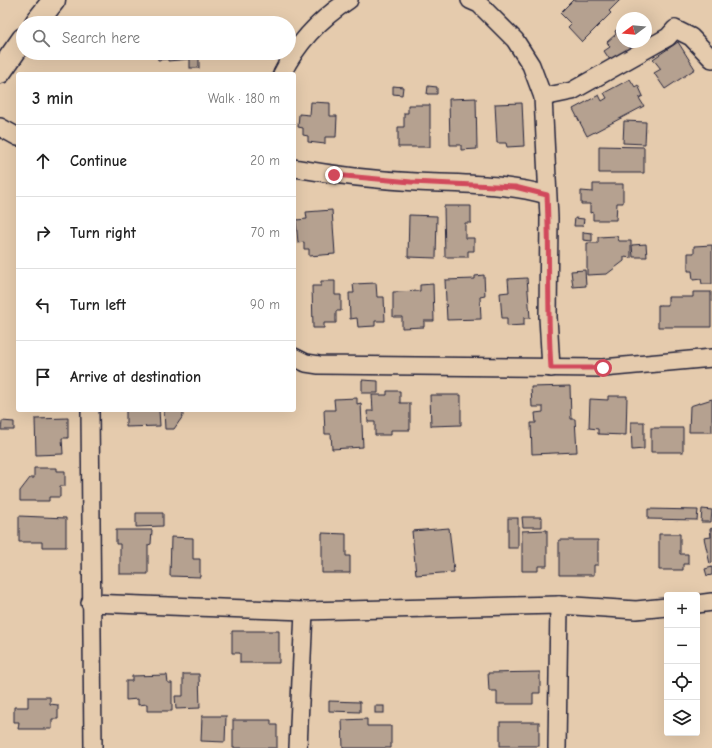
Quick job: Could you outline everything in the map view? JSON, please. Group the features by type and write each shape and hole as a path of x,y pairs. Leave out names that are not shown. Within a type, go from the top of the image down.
{"street":[{"path":"41,16 54,0"},
{"path":"296,51 304,38 337,8 349,0"},
{"path":"470,0 479,4 516,40 531,65 543,97 549,218 548,317 551,368"},
{"path":"543,97 572,91 668,37 675,29 691,37 712,59"},
{"path":"0,72 16,49"},
{"path":"283,72 291,60"},
{"path":"0,127 16,136"},
{"path":"296,168 334,175 411,182 515,187 547,195"},
{"path":"296,358 306,363 319,365 551,368 603,368 712,358"},
{"path":"90,412 90,603 93,748"},
{"path":"700,604 712,602"},
{"path":"90,603 304,611 559,605 636,610 664,607"},
{"path":"557,748 559,605"},
{"path":"298,748 304,611"}],"building":[{"path":"573,0 620,0 609,11 611,13 582,42 568,27 571,24 560,13"},
{"path":"616,34 616,48 631,48 612,63 604,51 610,47 607,42"},
{"path":"678,42 695,69 665,89 654,73 661,69 653,59"},
{"path":"190,60 199,60 199,68 190,68"},
{"path":"630,79 635,87 638,85 643,96 639,98 644,106 587,136 573,109 599,95 602,101 607,98 604,93"},
{"path":"393,86 403,87 402,95 393,94"},
{"path":"428,86 437,87 437,94 427,94"},
{"path":"476,98 477,149 461,150 461,145 450,145 449,99"},
{"path":"311,102 330,103 330,116 337,116 336,137 325,137 325,144 308,142 308,136 303,135 303,128 298,127 299,114 310,115"},
{"path":"522,103 524,146 507,147 506,143 497,143 495,104"},
{"path":"408,105 430,105 430,147 398,147 398,127 404,127 404,113 408,113"},
{"path":"624,121 646,122 645,144 623,143"},
{"path":"599,146 644,147 644,173 599,173"},
{"path":"593,184 623,184 623,203 617,203 616,220 593,220 593,212 590,213 590,204 581,204 581,191 593,192"},
{"path":"444,206 471,206 471,223 465,223 465,238 474,238 474,251 468,251 468,257 445,257"},
{"path":"332,210 335,254 309,256 309,249 304,249 304,242 298,243 296,220 307,219 306,212"},
{"path":"409,215 437,216 436,258 408,257"},
{"path":"575,218 584,219 583,226 574,226"},
{"path":"583,232 592,233 592,241 583,240"},
{"path":"617,236 619,241 631,241 631,258 624,257 624,261 607,274 587,275 587,243 598,243 598,237"},
{"path":"646,244 647,257 633,257 632,245"},
{"path":"712,245 712,284 702,284 701,279 693,280 692,271 688,271 688,253 694,253 694,246"},
{"path":"585,270 586,286 573,287 571,271"},
{"path":"484,275 485,296 480,297 481,319 447,320 445,280 475,279 475,276"},
{"path":"527,278 530,318 524,318 524,325 507,326 507,318 502,318 500,293 509,292 508,279"},
{"path":"321,281 335,281 335,295 341,295 341,311 336,311 336,323 324,323 324,328 313,328 312,286 321,286"},
{"path":"376,283 377,297 384,297 385,321 375,321 375,326 358,327 357,318 350,319 349,293 354,293 353,284"},
{"path":"433,284 434,321 424,321 424,327 402,328 402,317 393,317 393,292 420,291 420,285"},
{"path":"693,292 711,292 711,327 658,327 658,305 668,305 668,297 693,297"},
{"path":"362,380 378,381 378,393 362,393"},
{"path":"570,386 571,419 575,419 577,452 532,454 531,423 536,423 535,413 543,412 543,407 532,407 531,387"},
{"path":"387,391 400,391 400,403 410,403 410,430 391,430 391,435 375,435 375,422 368,422 367,411 373,411 372,395 387,395"},
{"path":"430,395 461,395 461,425 431,426"},
{"path":"608,396 627,396 626,435 598,434 598,429 589,428 590,399 608,400"},
{"path":"357,398 357,404 361,403 363,447 332,449 331,434 325,434 324,410 335,410 334,399"},
{"path":"712,399 712,432 689,432 690,406"},
{"path":"126,412 159,412 160,426 126,427"},
{"path":"164,412 183,412 183,416 174,429 165,429"},
{"path":"68,418 68,438 62,438 63,454 36,455 35,419"},
{"path":"2,421 14,422 14,430 1,430"},
{"path":"631,422 644,422 644,449 632,450"},
{"path":"651,428 683,428 683,452 651,452"},
{"path":"34,468 57,468 57,471 65,471 65,486 60,486 60,497 49,497 49,501 20,501 20,491 30,478 34,478"},
{"path":"648,509 698,510 697,520 648,519"},
{"path":"702,509 712,510 711,522 701,522"},
{"path":"136,513 163,513 163,526 136,527"},
{"path":"19,516 66,518 66,547 42,547 42,542 19,542"},
{"path":"522,517 542,517 542,527 523,527"},
{"path":"508,518 518,518 518,548 508,548"},
{"path":"449,528 454,572 416,575 412,531"},
{"path":"712,528 712,563 710,564 704,538 711,537 710,529"},
{"path":"116,530 152,530 151,544 148,545 148,574 120,574 120,544 116,544"},
{"path":"547,530 547,566 538,566 538,571 522,571 522,531"},
{"path":"322,533 346,534 346,556 350,556 350,573 322,573"},
{"path":"659,534 680,534 680,554 688,554 688,564 683,564 683,570 659,570"},
{"path":"171,537 193,538 193,559 200,559 200,577 170,576"},
{"path":"559,540 598,540 598,565 594,565 594,575 559,575"},
{"path":"712,567 712,575 707,576 705,569"},
{"path":"232,631 279,631 279,663 240,663 240,653 232,653"},
{"path":"540,672 540,693 533,693 533,704 497,704 497,691 489,691 488,673"},
{"path":"183,674 199,674 200,708 176,709 175,696 183,696"},
{"path":"167,675 168,683 172,683 172,711 147,711 147,704 138,705 138,699 126,700 126,681 132,681 132,676"},
{"path":"28,697 50,697 50,704 58,705 58,719 52,719 52,729 18,729 19,722 14,722 14,707 28,707"},
{"path":"329,701 360,702 360,712 329,711"},
{"path":"375,706 384,706 384,713 375,713"},
{"path":"202,716 226,716 225,742 201,741"},
{"path":"367,719 367,726 391,726 391,748 343,748 342,720"},
{"path":"233,720 271,720 271,725 277,725 277,748 233,748"},
{"path":"500,722 539,722 539,746 500,746"}],"route":[{"path":"334,175 411,182 515,187 547,195 549,218 548,317 551,368 603,368"}]}
